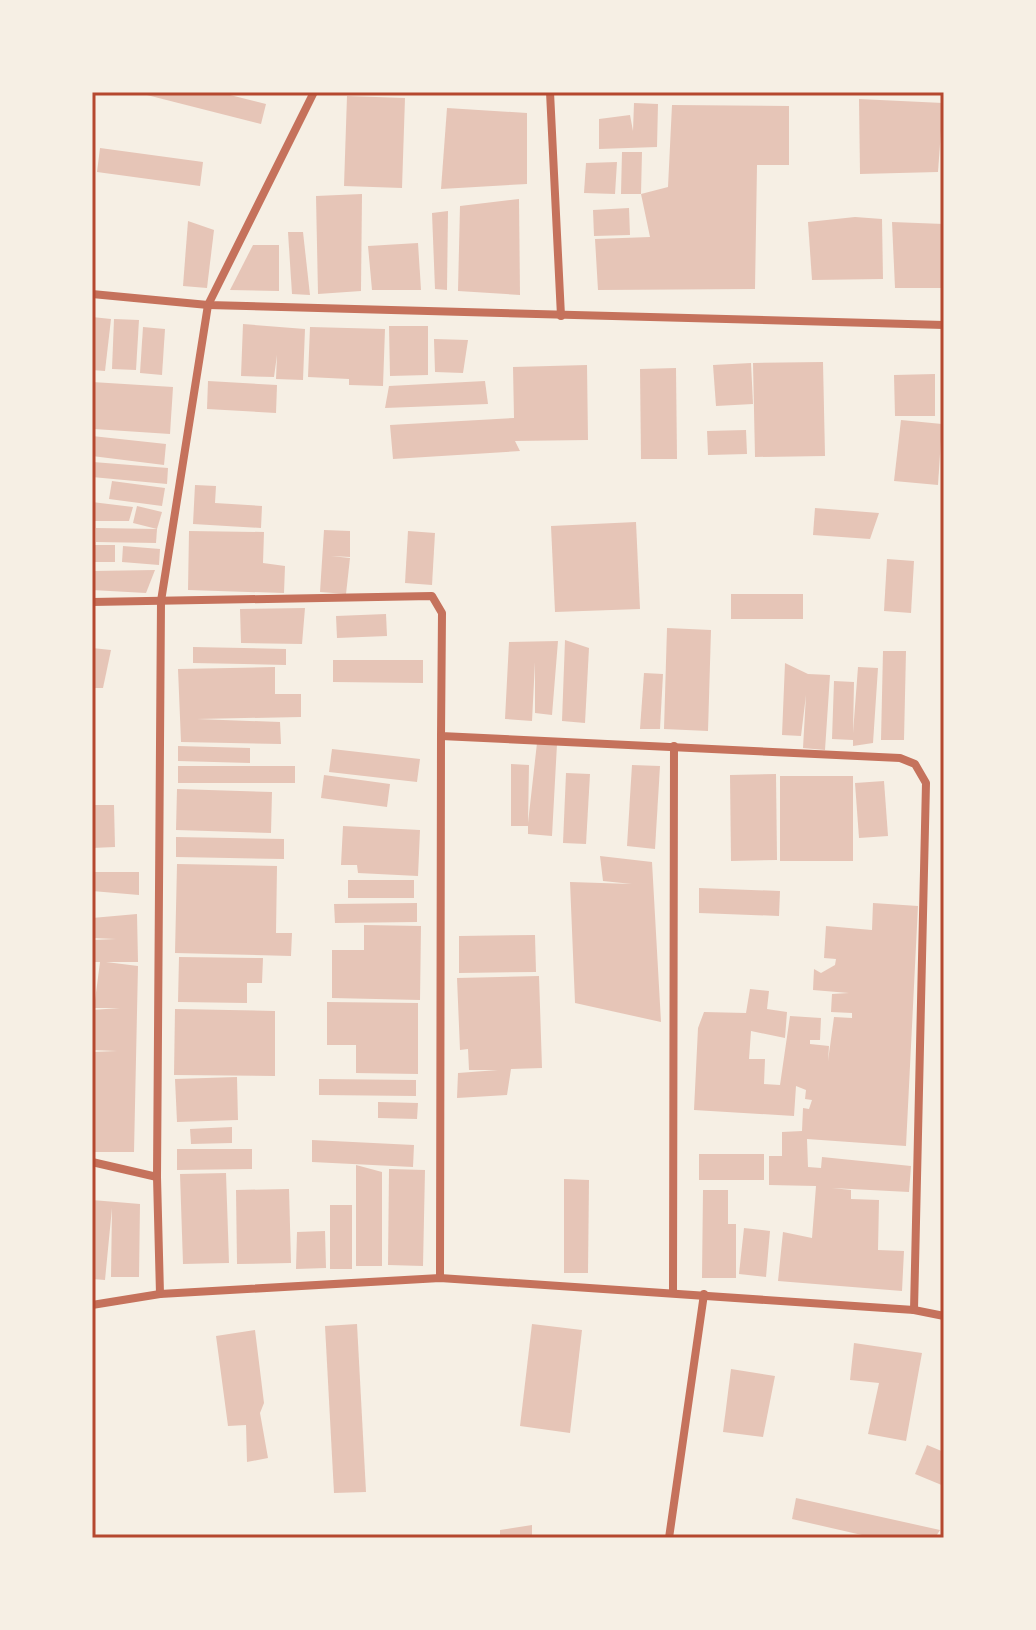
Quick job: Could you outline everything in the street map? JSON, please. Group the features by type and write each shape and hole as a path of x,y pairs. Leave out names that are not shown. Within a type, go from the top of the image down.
{"street":[{"path":"160,1294 157,1177 161,601 208,305 314,92"},
{"path":"550,92 561,316"},
{"path":"92,294 208,305 944,325"},
{"path":"92,602 432,596 442,613 440,1278"},
{"path":"441,736 900,758 915,764 926,783 914,1310"},
{"path":"673,1292 674,746"},
{"path":"92,1162 157,1177"},
{"path":"92,1305 160,1294 440,1278 704,1294 914,1310 944,1316"},
{"path":"669,1538 704,1294"}],"building":[{"path":"218,92 266,104 261,124 139,93"},
{"path":"347,96 405,98 402,188 344,186"},
{"path":"859,99 943,103 938,172 860,174"},
{"path":"634,103 658,104 657,147 599,149 599,119 630,115 633,131"},
{"path":"672,105 789,106 789,165 757,165 755,289 598,290 595,239 650,237 641,194 668,187"},
{"path":"447,108 527,113 527,184 441,189"},
{"path":"100,148 203,162 200,186 97,172"},
{"path":"622,152 642,152 641,194 621,194"},
{"path":"617,162 615,194 584,193 586,163"},
{"path":"362,194 361,291 318,294 316,196"},
{"path":"519,199 520,295 458,291 460,206"},
{"path":"629,208 630,235 594,236 593,210"},
{"path":"448,211 447,290 435,289 432,213"},
{"path":"855,217 882,219 883,279 812,280 808,222"},
{"path":"188,221 214,230 207,288 183,286"},
{"path":"892,222 944,224 944,288 895,288"},
{"path":"288,232 303,232 310,295 292,294"},
{"path":"418,243 421,290 372,290 368,246"},
{"path":"253,245 279,245 279,291 230,290"},
{"path":"92,317 111,319 105,371 92,370"},
{"path":"114,319 139,320 136,370 112,369"},
{"path":"243,324 305,329 303,380 276,379 277,355 274,377 241,376"},
{"path":"389,326 428,326 428,375 390,376"},
{"path":"143,327 165,329 162,375 140,373"},
{"path":"310,327 385,329 383,386 349,385 349,379 308,377"},
{"path":"434,339 468,340 463,373 435,372"},
{"path":"823,362 825,456 755,457 753,363"},
{"path":"751,363 753,404 716,406 713,365"},
{"path":"587,365 588,440 515,441 520,451 393,459 390,425 514,418 513,367"},
{"path":"676,368 677,459 641,459 640,369"},
{"path":"935,374 935,416 895,416 894,375"},
{"path":"208,381 277,385 276,413 207,409"},
{"path":"485,381 488,404 385,408 389,386"},
{"path":"92,382 173,387 170,434 94,429"},
{"path":"901,420 942,424 938,485 894,481"},
{"path":"746,430 747,454 708,455 707,431"},
{"path":"92,436 166,444 164,465 92,456"},
{"path":"93,462 168,468 167,484 92,477"},
{"path":"112,481 165,488 162,506 109,499"},
{"path":"195,485 216,486 215,503 262,506 261,528 193,524"},
{"path":"92,502 133,507 129,521 92,521"},
{"path":"137,506 162,512 157,529 133,523"},
{"path":"815,508 879,513 870,539 813,535"},
{"path":"636,522 640,609 555,612 551,526"},
{"path":"96,528 157,529 156,543 96,542"},
{"path":"324,530 350,531 350,557 331,556 350,558 346,594 320,592"},
{"path":"189,531 264,532 263,563 285,566 284,593 188,590"},
{"path":"408,531 435,533 432,585 405,583"},
{"path":"92,545 115,545 115,562 92,562"},
{"path":"123,546 160,549 159,565 122,562"},
{"path":"887,559 914,561 911,613 884,611"},
{"path":"155,570 146,593 92,590 92,571"},
{"path":"731,594 803,594 803,619 731,619"},
{"path":"305,608 302,644 241,643 240,609"},
{"path":"386,614 387,636 337,638 336,616"},
{"path":"667,628 711,630 708,731 664,729"},
{"path":"565,640 589,648 585,723 562,721"},
{"path":"558,641 552,715 535,713 535,662 532,721 505,719 509,642"},
{"path":"193,647 286,649 286,665 193,663"},
{"path":"92,648 111,650 103,688 92,688"},
{"path":"883,651 906,651 904,740 881,740"},
{"path":"333,660 423,660 423,683 333,682"},
{"path":"785,663 808,674 830,675 825,750 803,748 806,695 801,736 782,735"},
{"path":"275,667 275,694 301,694 301,717 197,719 280,722 281,744 181,742 178,669"},
{"path":"858,667 878,668 873,743 853,746 853,740 832,739 834,681 854,682 853,733"},
{"path":"644,673 663,674 660,729 640,729"},
{"path":"537,743 557,744 552,836 528,834 528,826 511,826 511,764 529,765 528,823"},
{"path":"178,746 250,748 250,763 178,761"},
{"path":"332,749 420,759 417,782 329,772"},
{"path":"632,765 660,766 655,849 627,846"},
{"path":"178,766 295,766 295,783 178,783"},
{"path":"566,773 590,774 586,844 563,843"},
{"path":"776,774 777,860 731,861 730,775"},
{"path":"324,775 390,784 387,807 321,798"},
{"path":"780,776 853,776 853,861 780,861"},
{"path":"884,781 888,836 859,838 855,783"},
{"path":"177,789 272,792 271,833 176,830"},
{"path":"92,805 114,805 115,847 92,848"},
{"path":"343,826 420,830 418,876 358,873 357,865 341,865"},
{"path":"176,837 284,839 284,859 176,857"},
{"path":"600,856 652,862 661,1022 575,1003 570,882 632,884 603,881"},
{"path":"177,864 277,866 276,933 292,933 291,956 175,953"},
{"path":"92,872 139,872 139,895 92,891"},
{"path":"348,880 414,880 414,898 348,898"},
{"path":"699,888 780,891 779,916 699,913"},
{"path":"417,903 417,922 335,923 334,904"},
{"path":"873,903 918,906 906,1146 807,1139 808,1167 821,1168 822,1157 911,1166 909,1192 832,1188 851,1190 851,1199 879,1200 878,1250 904,1251 902,1291 778,1281 783,1232 812,1238 816,1186 769,1185 769,1156 782,1156 782,1132 802,1131 803,1108 809,1109 812,1100 805,1099 806,1090 796,1086 794,1116 694,1110 698,1028 704,1012 746,1013 750,989 769,991 767,1009 787,1012 785,1038 751,1031 749,1059 765,1059 764,1084 780,1085 790,1016 821,1018 820,1040 810,1040 810,1044 829,1046 828,1061 834,1017 852,1018 852,1013 831,1012 832,994 849,993 813,990 814,969 821,973 835,965 836,959 824,958 826,926 872,930"},
{"path":"137,914 138,962 106,962 138,966 134,1152 92,1152 92,1052 117,1051 92,1050 92,1010 120,1008 94,1008 100,962 92,962 92,940 116,939 92,938 92,918"},
{"path":"364,925 421,926 420,1000 332,998 332,950 364,950"},
{"path":"535,935 536,972 459,973 459,936"},
{"path":"179,957 263,958 262,983 247,983 247,1003 178,1002"},
{"path":"539,976 542,1068 511,1069 507,1095 457,1098 458,1073 498,1070 469,1070 468,1049 460,1050 457,978"},
{"path":"327,1002 418,1003 418,1074 356,1073 356,1045 327,1045"},
{"path":"175,1009 275,1011 275,1076 174,1075"},
{"path":"237,1077 238,1120 177,1122 175,1079"},
{"path":"319,1079 416,1080 416,1096 319,1095"},
{"path":"378,1102 418,1103 417,1119 378,1118"},
{"path":"232,1127 232,1143 191,1144 190,1129"},
{"path":"312,1140 414,1145 413,1167 312,1162"},
{"path":"177,1149 252,1149 252,1169 177,1170"},
{"path":"699,1154 764,1154 764,1180 699,1180"},
{"path":"356,1165 382,1172 382,1266 356,1266"},
{"path":"389,1169 425,1170 423,1266 388,1265"},
{"path":"226,1173 229,1263 183,1264 180,1174"},
{"path":"564,1179 589,1180 588,1273 564,1273"},
{"path":"289,1189 291,1263 237,1264 236,1190"},
{"path":"703,1190 728,1190 728,1224 736,1224 736,1278 702,1278"},
{"path":"92,1200 140,1204 139,1277 111,1277 112,1208 105,1280 92,1279"},
{"path":"330,1205 352,1205 352,1269 330,1269"},
{"path":"744,1228 770,1231 766,1277 739,1274"},
{"path":"325,1231 326,1268 296,1269 297,1232"},
{"path":"357,1324 366,1492 334,1493 325,1326"},
{"path":"532,1324 582,1330 570,1433 520,1426"},
{"path":"255,1330 264,1403 260,1413 268,1458 247,1462 246,1425 228,1426 216,1336"},
{"path":"854,1343 922,1353 906,1441 868,1434 879,1383 850,1380"},
{"path":"731,1369 775,1376 763,1437 723,1432"},
{"path":"927,1445 944,1452 944,1486 915,1474"},
{"path":"796,1498 940,1530 935,1538 875,1538 792,1519"},
{"path":"532,1525 532,1538 500,1538 500,1530"}]}
